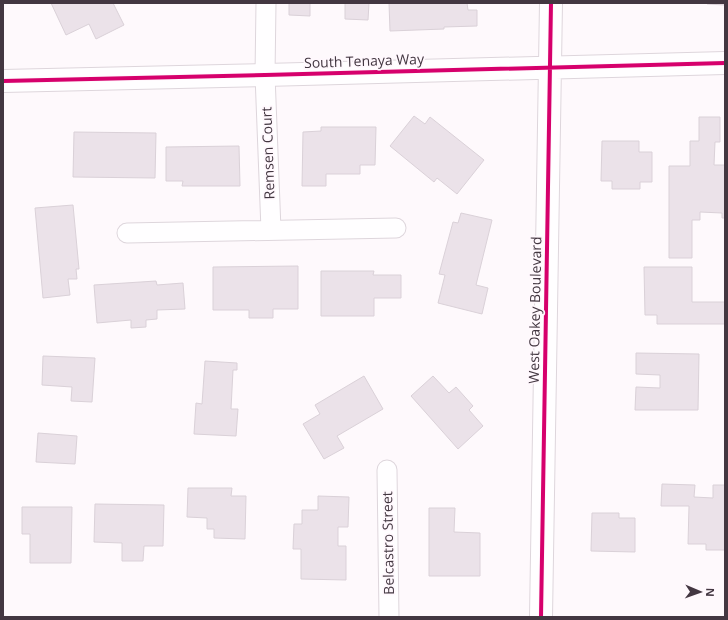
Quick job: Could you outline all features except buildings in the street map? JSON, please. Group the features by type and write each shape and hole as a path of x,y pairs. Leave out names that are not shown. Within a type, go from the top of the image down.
{"street":[{"name":"Remsen Court","path":"266,3 265,75 271,230"},
{"name":"West Oakey Boulevard","path":"541,617 551,3"},
{"name":"South Tenaya Way","path":"3,81 725,63"},
{"path":"127,233 396,228"},
{"name":"Belcastro Street","path":"387,470 389,617"}],"cycle path":[{"path":"541,617 551,3"},
{"path":"3,81 725,63"}]}
